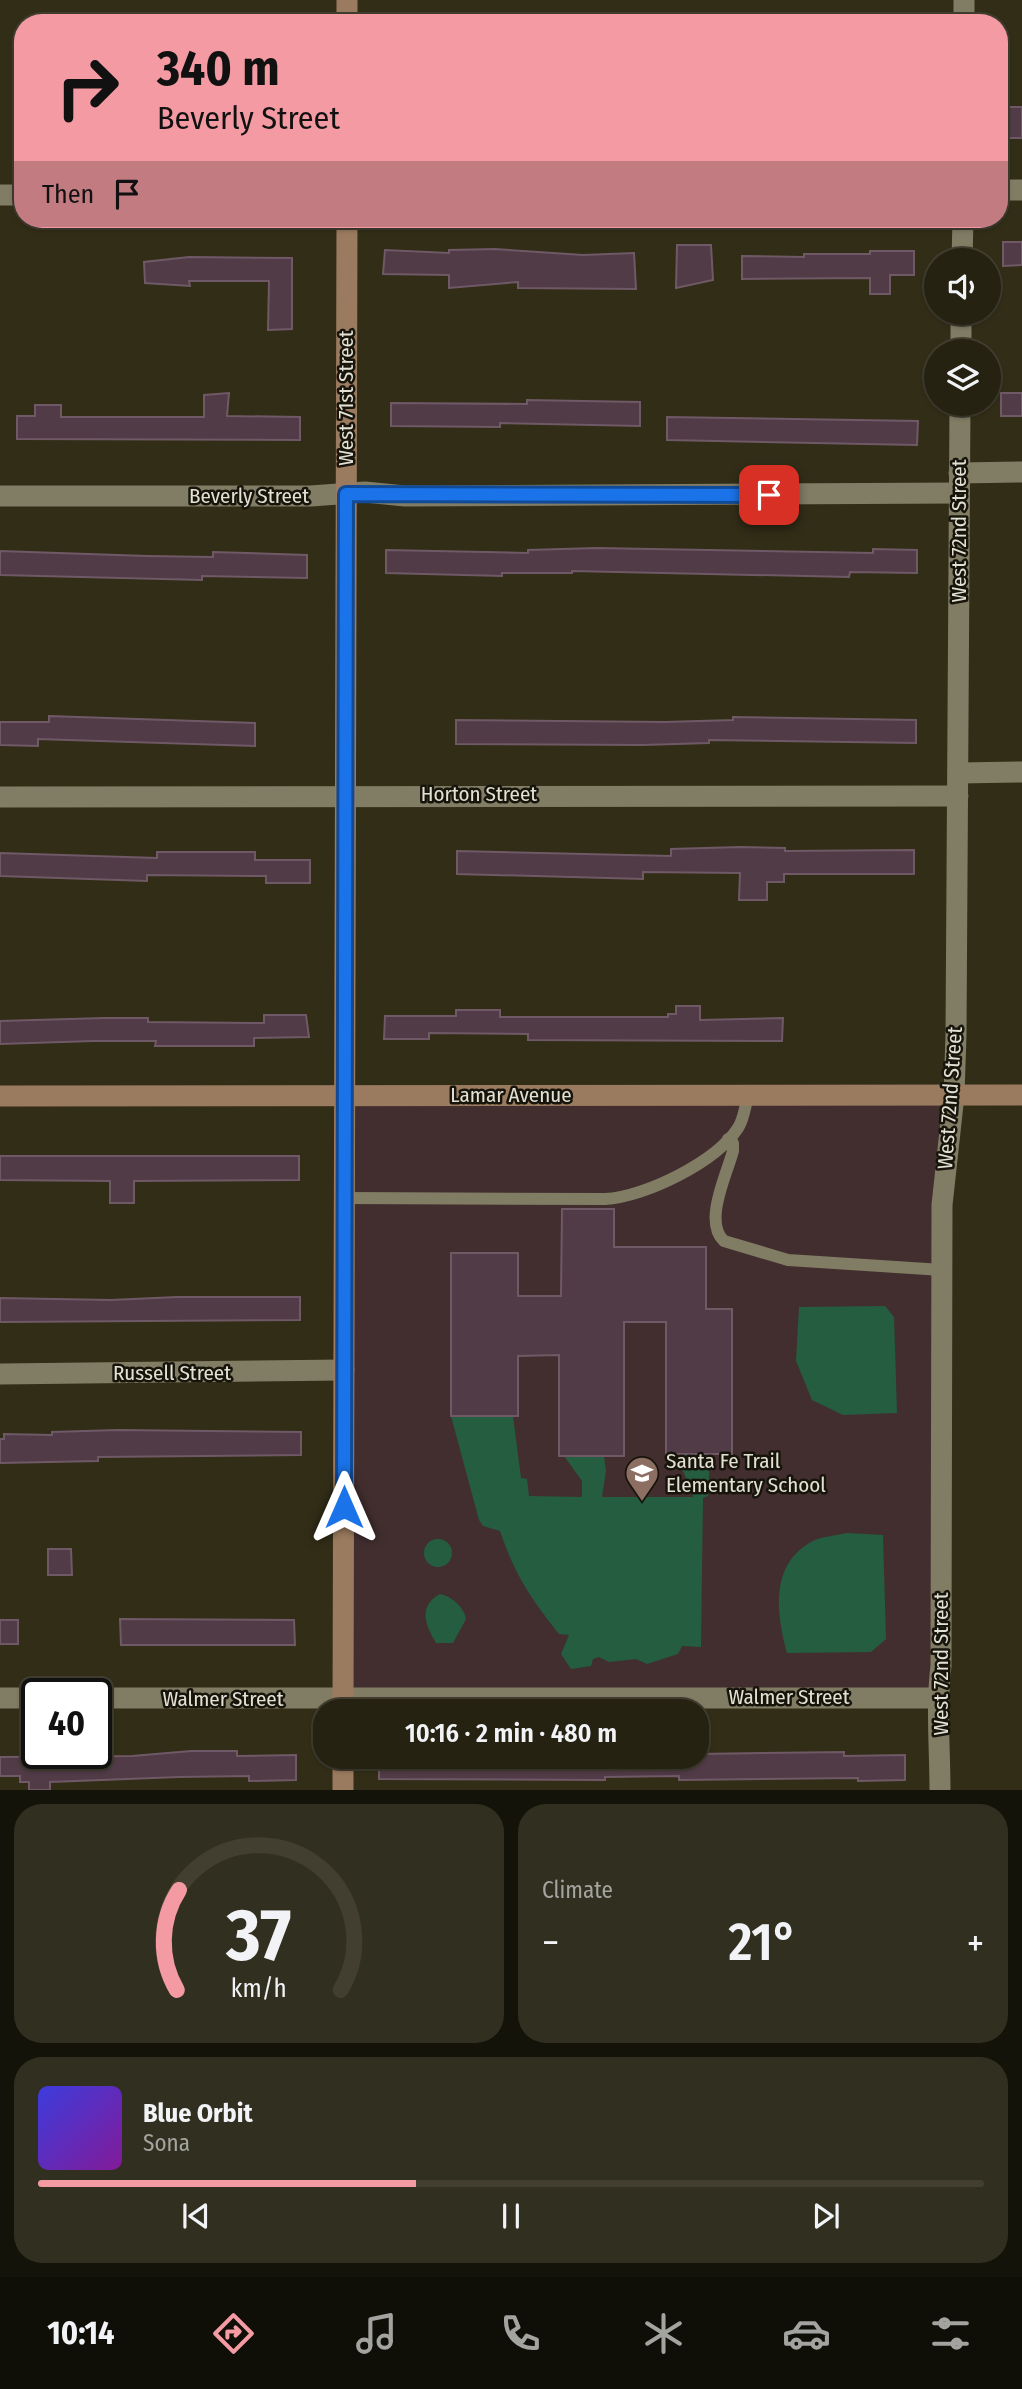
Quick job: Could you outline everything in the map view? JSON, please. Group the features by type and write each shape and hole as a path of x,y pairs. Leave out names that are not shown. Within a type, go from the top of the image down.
{"street":[{"name":"West 71st Street","path":"343,1699 347,228"},
{"path":"962,248 963,228"},
{"name":"West 72nd Street","path":"940,1790 937,1698 941,1666 942,1205 954,1095 959,773 960,416"},
{"name":"Beverly Street","path":"0,496 346,494 959,483 1022,472"},
{"path":"959,773 1022,772"},
{"name":"Horton Street","path":"0,797 958,796"},
{"name":"Lamar Avenue","path":"0,1096 1022,1095"},
{"name":"Russell Street","path":"0,1374 344,1370"},
{"path":"0,1698 21,1698"},
{"name":"Walmer Street","path":"112,1698 313,1704"},
{"name":"Walmer Street","path":"709,1701 937,1698"},
{"path":"343,1769 343,1790"}],"lane":[{"path":"344,1198 618,1198 640,1194 668,1182 728,1139 739,1127 748,1096"},
{"path":"728,1139 733,1143 733,1151 715,1216 719,1236 724,1241 788,1260 942,1270"}],"shaded area":[{"name":"Santa Fe Trail Elementary School","path":"939,1104 945,1120 935,1669 928,1692 349,1691 352,1106"}],"green space":[{"path":"885,1306 894,1317 897,1413 843,1415 812,1400 796,1361 799,1307"},
{"path":"451,1416 513,1416 521,1478 527,1479 529,1496 582,1497 582,1481 564,1456 604,1456 606,1471 602,1497 693,1497 684,1473 671,1454 710,1454 708,1496 703,1498 701,1647 682,1646 678,1654 647,1664 636,1659 609,1662 599,1657 593,1659 591,1666 571,1669 561,1654 569,1635 559,1634 532,1597 511,1560 500,1531 483,1526 479,1520"},
{"path":"847,1533 883,1535 886,1639 871,1652 787,1653 779,1607 782,1577 788,1564 811,1542"},
{"path":"438,1539 448,1543 452,1553 448,1563 438,1567 428,1563 424,1553 428,1543"},
{"path":"440,1594 456,1603 463,1610 466,1619 453,1643 436,1643 427,1623 426,1610"}],"building":[{"path":"1008,107 1022,107 1022,138 1008,138"},
{"path":"1003,242 1022,242 1022,265 1003,266"},
{"path":"677,245 711,245 713,280 676,288"},
{"path":"495,249 583,255 634,253 636,289 518,288 518,282 449,288 449,275 383,274 385,250 449,253 449,250"},
{"path":"870,251 914,251 914,275 890,275 890,294 870,294 870,278 742,279 742,256 804,257 804,254 870,254"},
{"path":"189,257 292,258 292,329 268,330 269,281 189,281 190,286 145,283 144,262"},
{"path":"229,393 227,416 300,417 300,440 17,439 17,416 35,416 35,405 61,405 61,417 204,417 204,395"},
{"path":"1001,393 1022,393 1022,416 1001,416"},
{"path":"527,400 640,402 640,426 500,423 500,427 391,426 391,403 527,404"},
{"path":"667,417 918,421 917,445 667,440"},
{"path":"597,548 873,553 873,549 917,550 917,573 850,572 849,577 572,571 502,573 502,576 386,573 386,550 528,553 528,550"},
{"path":"0,551 213,557 213,552 307,555 307,578 202,576 202,580 0,575"},
{"path":"49,716 255,723 255,746 38,739 38,746 0,745 0,722 49,722"},
{"path":"733,717 916,720 916,743 709,740 709,743 642,745 456,744 456,720 665,722 733,720"},
{"path":"785,848 785,851 914,850 914,874 784,874 784,882 767,882 767,900 739,900 740,873 643,872 643,879 457,874 457,851 671,856 671,849"},
{"path":"157,852 255,852 255,860 310,860 310,883 266,883 266,876 147,875 147,881 0,876 0,853 157,858"},
{"path":"676,1006 700,1006 700,1020 783,1018 782,1041 528,1040 528,1034 429,1033 429,1039 384,1039 385,1016 456,1016 456,1010 500,1010 500,1017 668,1017 668,1014 676,1014"},
{"path":"264,1015 306,1015 309,1037 254,1038 254,1046 155,1046 156,1041 0,1044 0,1021 148,1018 148,1022 264,1023"},
{"path":"0,1156 299,1156 299,1180 134,1181 134,1203 110,1203 110,1181 0,1180"},
{"name":"Santa Fe Trail Elementary School","path":"562,1209 614,1209 614,1247 706,1247 706,1309 732,1309 732,1454 666,1454 666,1322 624,1322 624,1456 559,1456 559,1355 518,1356 518,1416 451,1416 451,1253 518,1253 518,1296 561,1296"},
{"path":"300,1297 300,1320 0,1322 0,1298 111,1300"},
{"path":"52,1432 301,1432 301,1455 98,1457 98,1461 0,1463 0,1439 4,1439 4,1434 52,1435"},
{"path":"48,1549 71,1549 72,1575 48,1575"},
{"path":"120,1619 294,1620 295,1645 121,1645"},
{"path":"0,1620 18,1620 18,1644 0,1644"},
{"path":"191,1751 237,1751 237,1756 296,1755 296,1780 249,1781 249,1776 179,1777 50,1782 50,1790 29,1790 29,1782 20,1782 20,1776 0,1776 0,1757 21,1757 21,1769 112,1769 112,1756"},
{"path":"844,1752 844,1756 905,1755 905,1780 679,1780 679,1776 605,1777 605,1780 379,1779 379,1769 709,1769 709,1754"}],"place":[{"name":"Santa Fe Trail Elementary School","path":"642,1503"}],"route":[{"path":"344,1507 346,494 769,495"}]}
